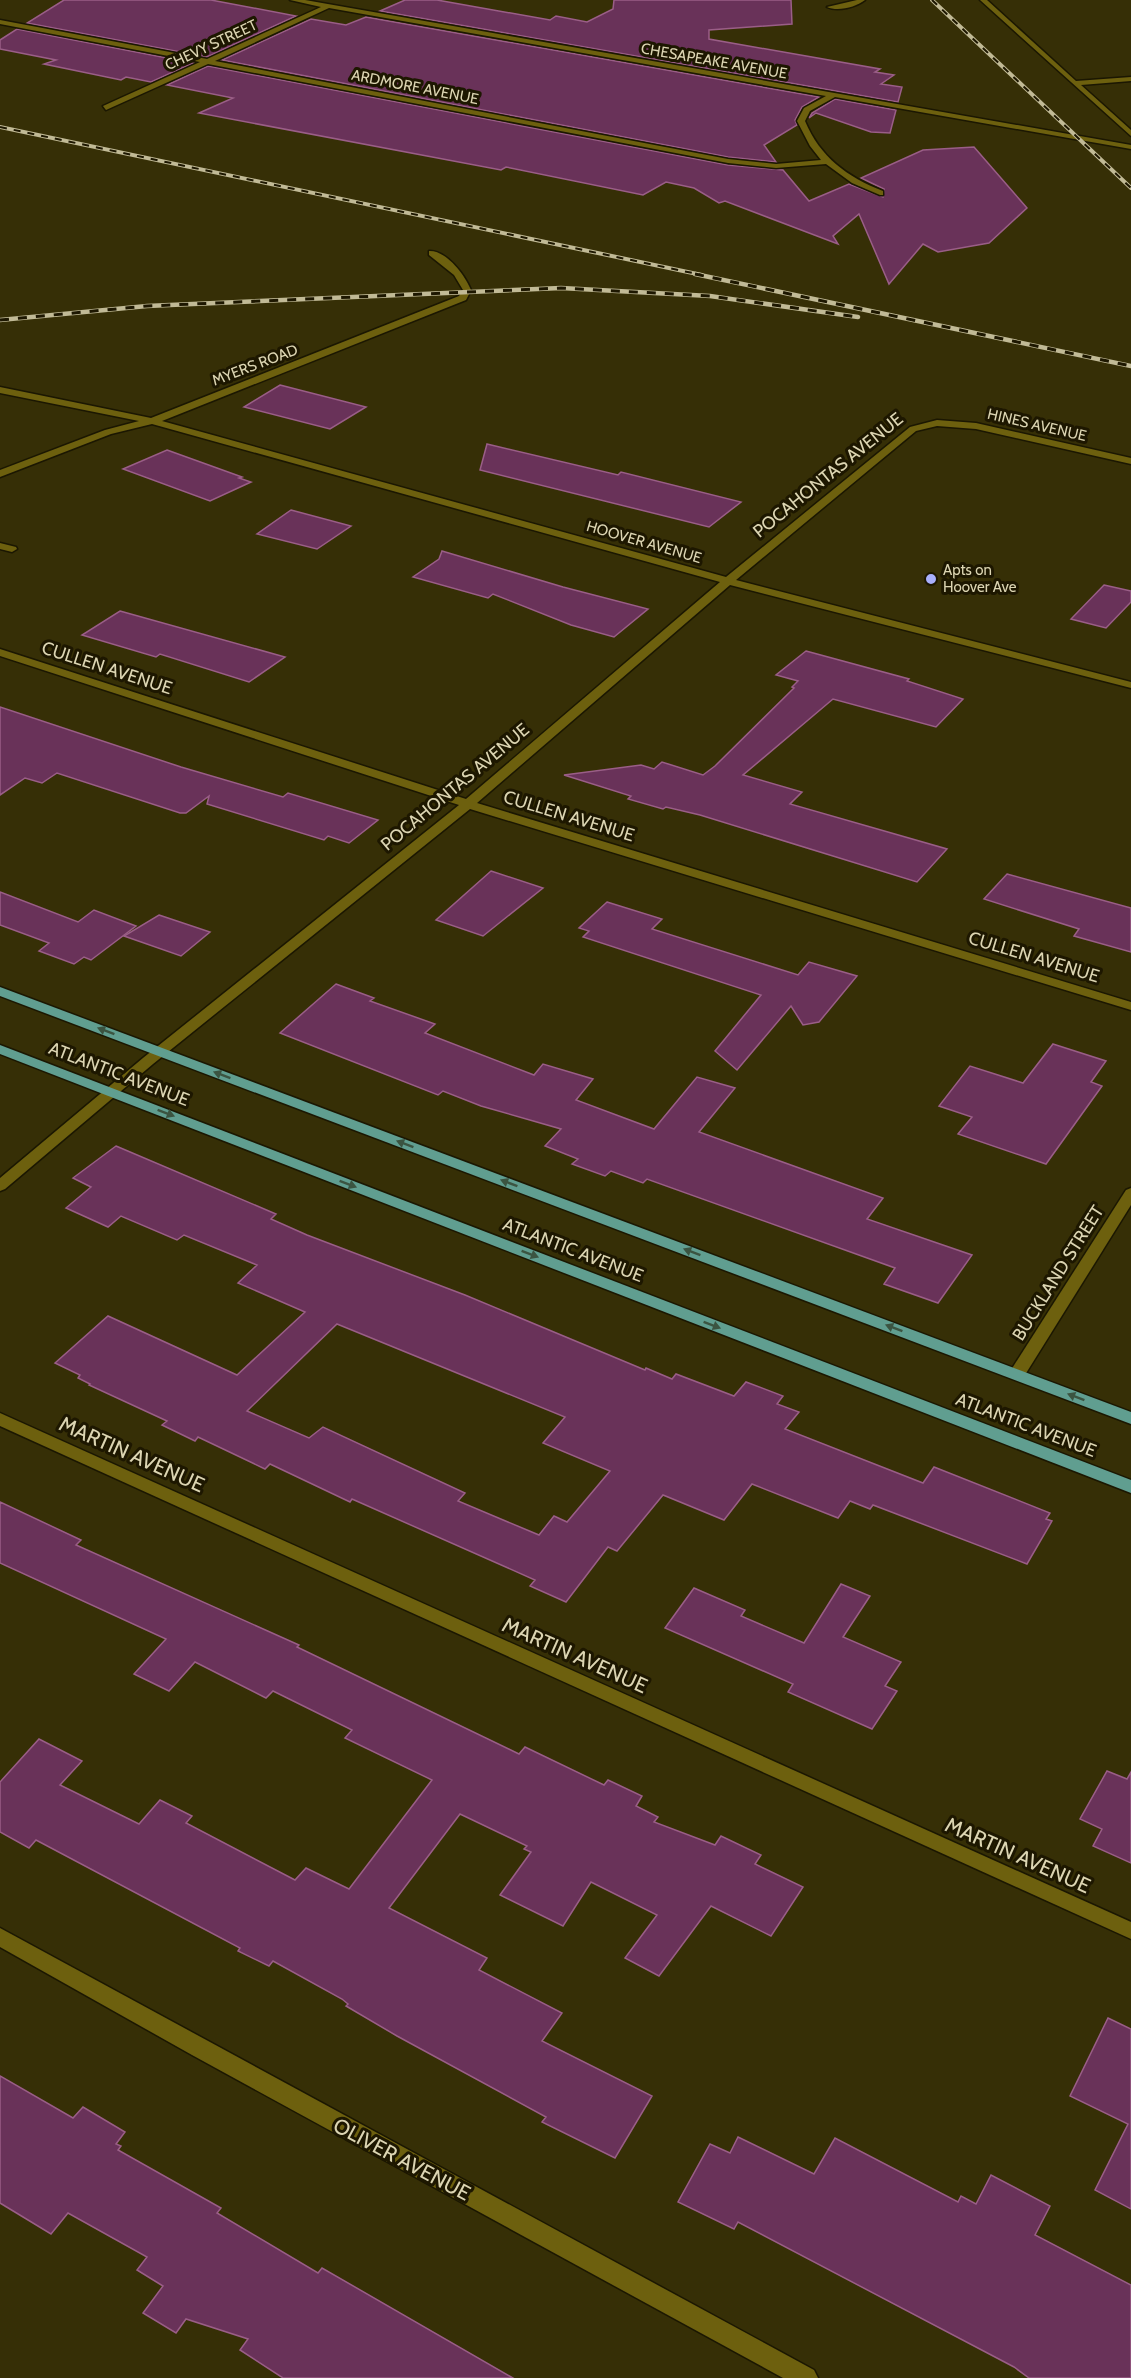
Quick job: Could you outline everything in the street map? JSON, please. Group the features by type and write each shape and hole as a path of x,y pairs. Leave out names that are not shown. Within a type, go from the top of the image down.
{"main road":[{"name":"ATLANTIC AVENUE","path":"0,991 1131,1418"},
{"name":"ATLANTIC AVENUE","path":"0,1049 1131,1487"}],"street":[{"name":"CHESAPEAKE AVENUE","path":"293,0 1131,147"},
{"path":"830,7 853,5 862,0"},
{"path":"983,0 1131,134"},
{"name":"CHEVY STREET","path":"106,108 327,7"},
{"name":"ARDMORE AVENUE","path":"0,21 729,161 776,166 826,162"},
{"path":"1075,83 1131,79"},
{"path":"833,95 807,110 801,121 805,135 826,162 861,186 880,193"},
{"name":"MYERS ROAD","path":"0,474 108,432 152,421 463,298 467,290 465,283 455,269 432,253"},
{"name":"HOOVER AVENUE","path":"0,390 152,421 728,581 1131,685"},
{"name":"POCAHONTAS AVENUE","path":"0,1186 160,1052 468,804 728,581 898,440 913,429 937,423"},
{"name":"HINES AVENUE","path":"937,423 976,426 1131,461"},
{"path":"0,546 12,549"},
{"name":"CULLEN AVENUE","path":"0,652 468,804 1131,1006"},
{"name":"BUCKLAND STREET","path":"1017,1374 1131,1193"},
{"name":"MARTIN AVENUE","path":"0,1419 1131,1931"},
{"name":"OLIVER AVENUE","path":"0,1937 199,2049 806,2378"}],"building":[{"path":"64,0 211,0 296,16 207,57 27,23"},
{"path":"405,0 437,0 550,20 556,16 587,22 613,9 614,0 791,0 792,24 709,30 709,39 880,69 875,72 894,75 881,84 902,87 898,102 380,11"},
{"path":"366,17 819,97 802,107 795,120 797,125 764,145 776,162 728,157 222,60 311,19 346,25"},
{"path":"17,29 193,63 151,82 126,77 121,80 44,64 56,60 0,49 0,40"},
{"path":"208,66 728,165 783,170 809,201 849,184 883,197 884,189 861,178 923,150 974,147 1027,208 989,243 938,252 923,244 889,284 859,214 833,236 838,244 725,201 719,203 694,188 666,182 643,195 506,167 501,170 199,113 233,98 167,85"},
{"path":"835,99 896,110 890,133 871,132 816,113 809,118 812,113"},
{"path":"280,385 366,407 330,429 244,407"},
{"path":"487,444 618,475 621,472 741,502 709,527 480,470"},
{"path":"167,450 251,482 210,501 123,469"},
{"path":"291,510 351,526 317,549 257,534"},
{"path":"442,551 563,587 648,609 614,637 571,625 493,594 488,598 413,577 439,559"},
{"path":"1104,585 1131,591 1131,602 1106,628 1071,619"},
{"path":"120,611 285,657 249,682 160,654 156,657 82,635"},
{"path":"806,651 909,679 907,681 963,699 936,727 833,699 743,775 802,792 790,804 947,849 917,882 700,815 666,807 663,809 628,799 631,796 564,775 641,765 654,769 662,762 703,775 794,688 792,687 798,681 776,675"},
{"path":"0,707 181,767 283,797 288,793 378,820 349,843 328,836 324,840 207,804 209,796 186,813 180,813 57,773 42,783 25,778 0,795"},
{"path":"491,871 543,888 483,936 436,920"},
{"path":"1007,874 1131,908 1131,952 1074,936 1079,929 984,899"},
{"path":"0,892 78,922 94,910 136,926 91,960 84,957 74,964 39,951 49,943 0,925"},
{"path":"607,902 662,919 652,929 798,975 809,962 857,976 819,1022 803,1025 791,1006 737,1070 715,1051 761,995 583,937 589,931 579,928"},
{"path":"159,915 210,932 181,956 124,936"},
{"path":"336,984 374,998 370,1001 435,1024 425,1033 534,1075 543,1064 593,1079 576,1100 654,1129 697,1077 735,1088 699,1132 883,1198 867,1219 972,1255 938,1303 884,1284 895,1268 647,1179 643,1183 611,1171 605,1176 572,1164 578,1159 545,1146 561,1129 481,1106 443,1091 438,1095 280,1033"},
{"path":"1053,1044 1106,1061 1091,1082 1102,1086 1046,1164 958,1134 972,1117 939,1106 970,1066 1023,1083"},
{"path":"116,1146 276,1214 271,1219 307,1235 465,1295 645,1370 646,1368 672,1379 676,1374 734,1396 746,1382 783,1396 777,1404 799,1412 785,1429 923,1483 934,1467 1050,1513 1046,1519 1052,1521 1027,1564 873,1505 870,1509 850,1501 838,1518 752,1484 724,1520 663,1495 617,1551 608,1547 566,1602 530,1586 535,1580 352,1499 350,1502 270,1464 265,1469 198,1437 195,1441 162,1425 167,1421 89,1385 78,1378 80,1375 55,1363 108,1316 237,1375 305,1312 238,1283 257,1265 184,1235 177,1240 121,1216 108,1227 66,1208 91,1187 73,1178","holes":["337,1324 565,1417 543,1443 610,1471 567,1522 554,1516 539,1535 458,1501 465,1493 323,1427 309,1438 247,1411"]},
{"path":"0,1502 81,1540 76,1545 299,1645 297,1647 519,1754 525,1747 604,1785 608,1780 642,1796 636,1806 658,1817 654,1822 715,1845 721,1836 761,1855 755,1864 803,1887 771,1936 711,1906 659,1976 625,1958 657,1915 591,1882 563,1926 500,1895 531,1852 524,1849 527,1846 460,1814 389,1908 487,1958 479,1970 562,2013 542,2041 652,2096 615,2158 542,2122 546,2117 397,2036 346,2006 348,2004 342,1999 273,1961 269,1966 238,1951 240,1948 36,1840 29,1848 0,1832 0,1782 39,1739 82,1761 60,1785 139,1824 160,1800 192,1816 186,1823 295,1880 306,1868 349,1889 432,1780 345,1738 352,1730 273,1691 266,1698 195,1662 169,1691 134,1674 166,1639 0,1563"},
{"path":"841,1584 870,1596 843,1637 901,1662 885,1686 897,1691 872,1729 788,1692 793,1684 665,1628 694,1588 745,1610 741,1616 804,1643"},
{"path":"1107,1771 1127,1779 1131,1772 1131,1863 1093,1846 1102,1829 1080,1819"},
{"path":"1108,2018 1131,2029 1131,2209 1095,2190 1128,2124 1070,2096"},
{"path":"0,2076 73,2118 83,2107 125,2132 116,2144 121,2146 118,2150 221,2208 217,2213 318,2273 322,2268 513,2378 283,2378 240,2350 248,2339 186,2319 176,2333 143,2313 163,2286 137,2270 147,2257 68,2213 51,2234 0,2203"},
{"path":"738,2137 814,2174 835,2138 958,2202 961,2196 976,2204 991,2175 1050,2206 1035,2235 1131,2285 1131,2378 1029,2378 1014,2367 738,2222 734,2229 678,2202 710,2144 730,2153"}],"railway":[{"path":"932,0 1131,188"},
{"path":"0,127 702,275"},
{"path":"695,274 1131,366"},
{"path":"0,320 147,306 561,288 710,296 858,317"}],"place":[{"name":"Apts on Hoover Ave","path":"931,579"}]}
